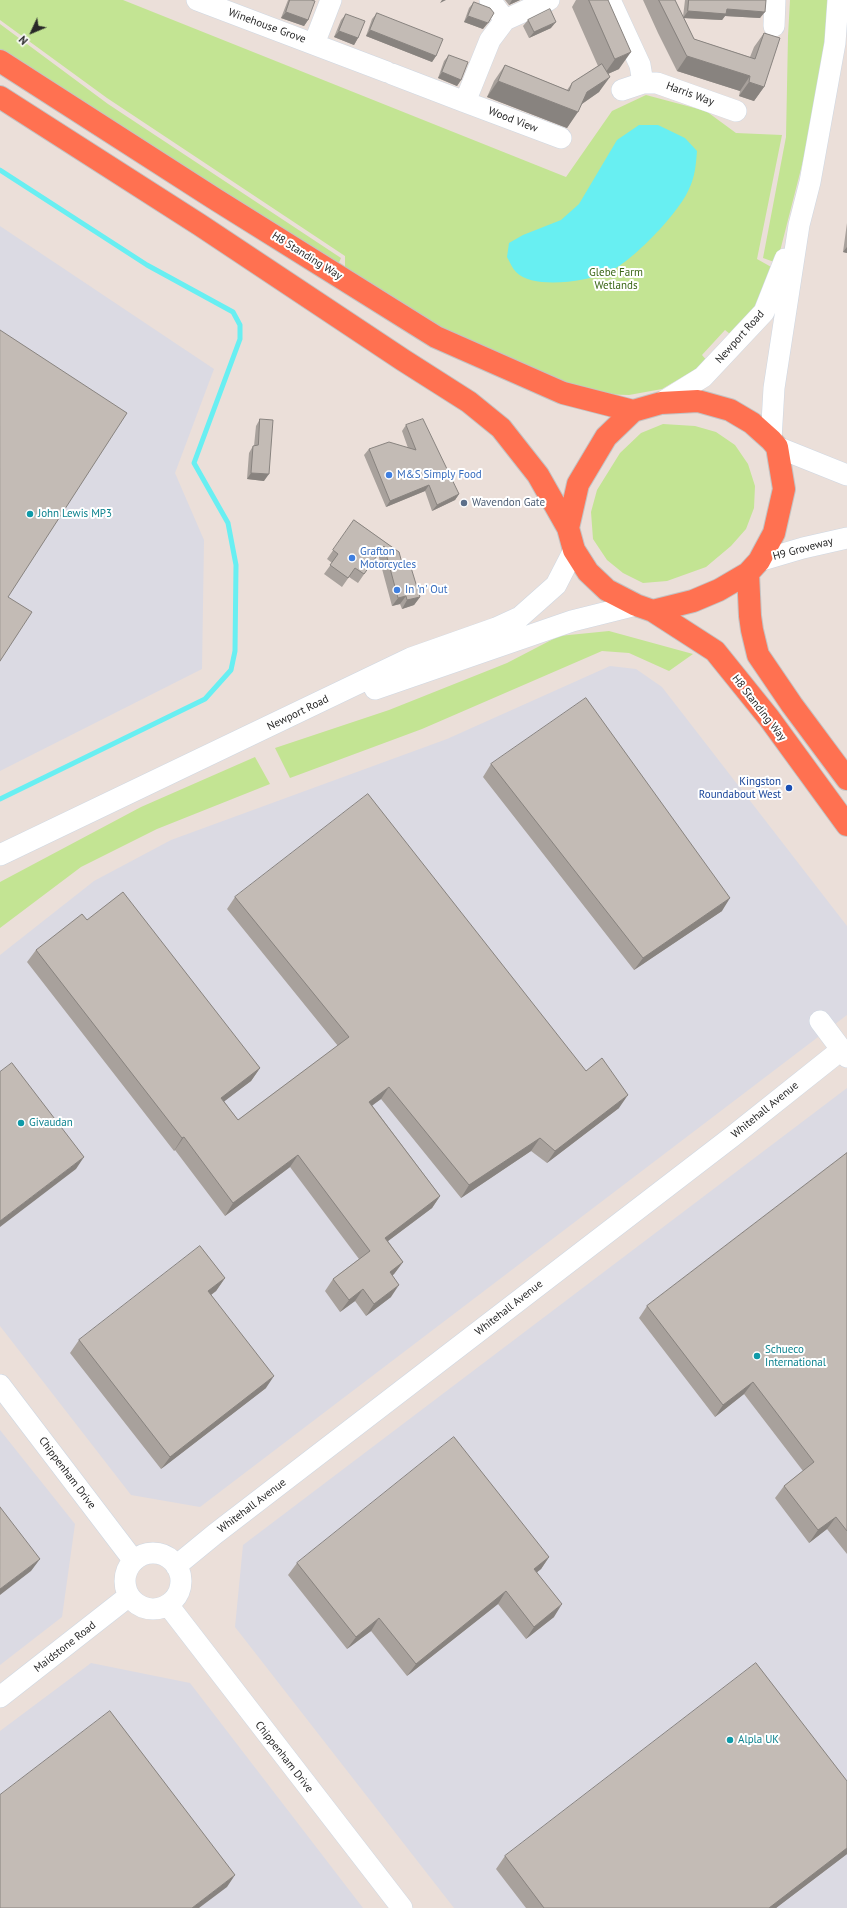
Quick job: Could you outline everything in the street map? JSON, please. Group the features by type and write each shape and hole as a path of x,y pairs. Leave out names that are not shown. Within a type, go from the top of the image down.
{"highway":[{"name":"H8 Standing Way","path":"0,61 222,203 436,337 563,393 633,411"},
{"path":"0,97 200,225 469,402 501,428 538,476 568,528"},
{"path":"568,528 578,484 606,437 633,411 661,403 698,401 730,410 752,423 774,444 784,489 774,533 754,567 719,590 693,601 645,608"},
{"name":"H8 Standing Way","path":"568,528 574,550 588,572 607,590 645,608 715,651 769,718 847,825"},
{"path":"754,567 752,630 758,655 792,705 847,779"}],"street":[{"name":"Winehouse Grove","path":"197,0 389,73"},
{"name":"Winehouse Grove","path":"314,44 331,0"},
{"path":"490,0 505,20"},
{"path":"465,102 490,40 505,20 549,0"},
{"path":"610,0 640,65 643,84"},
{"path":"774,0 774,26"},
{"name":"Newport Road","path":"774,444 774,388 799,225 810,182 835,44 838,0"},
{"name":"Wood View","path":"389,73 561,138"},
{"name":"Harris Way","path":"622,90 643,84 657,83 736,111"},
{"name":"Newport Road","path":"661,403 703,377 764,312 799,225"},
{"path":"774,444 847,475"},
{"name":"H9 Groveway","path":"754,567 803,548 847,538"},
{"name":"Newport Road","path":"0,855 411,658 496,628 520,617 556,585 574,550"},
{"path":"256,733 424,671 552,628 645,608"},
{"name":"Whitehall Avenue","path":"176,1566 215,1534 733,1136 844,1053 820,1021"},
{"name":"Chippenham Drive","path":"0,1385 134,1561"},
{"path":"148,1554 156,1554 171,1560 176,1566 181,1580 180,1587 178,1594 168,1605 155,1609 142,1607 135,1603 129,1596 126,1589 126,1574 134,1561 148,1554"},
{"name":"Maidstone Road","path":"0,1697 129,1596"},
{"name":"Chippenham Drive","path":"168,1605 402,1908"}],"shaded area":[{"path":"0,226 214,369 175,473 204,540 202,669 0,771"},
{"path":"610,666 636,669 662,687 847,926 847,1015 200,1507 131,1495 0,1326 0,955 94,881 171,840 447,739"},
{"path":"847,1088 847,1908 454,1908 235,1627 243,1545"},
{"path":"0,1430 75,1524 62,1617 0,1665"},
{"path":"91,1663 190,1683 363,1908 0,1908 0,1731"}],"green space":[{"name":"Glebe Farm Wetlands","path":"0,0 123,0 566,177 612,111 646,95 706,111 736,133 782,135 757,259 773,268 758,311 735,338 725,330 702,355 708,362 662,389 629,395 595,394 527,369 447,332 345,272 345,256 107,98 0,20"},
{"path":"790,0 832,0 816,110 777,263 763,258 786,137"},
{"path":"0,24 108,104 341,258 337,267 0,52"},
{"path":"663,424 695,426 716,432 735,445 748,464 755,486 754,508 746,529 731,546 706,567 667,581 643,583 623,573 607,560 593,539 591,512 597,490 620,453 641,433"},
{"path":"609,631 693,654 669,671 629,653 602,651 422,729 290,778 275,748 389,710 507,663 559,636"},
{"path":"255,757 270,784 157,829 81,867 0,928 0,882 141,807"}],"water":[{"path":"639,125 658,125 685,138 697,151 693,180 684,199 665,223 629,259 617,268 598,276 574,281 547,282 524,278 516,272 507,257 509,243 523,235 561,220 579,204 617,140"}],"building":[{"path":"290,0 315,1 308,20 286,12"},
{"path":"589,0 608,0 631,52 615,59"},
{"path":"659,0 675,0 694,39 755,59 764,33 780,38 764,87 749,82 750,76 687,56"},
{"path":"689,0 766,0 765,12 727,9 726,14 688,11"},
{"path":"474,2 490,8 494,13 488,23 468,16"},
{"path":"550,9 556,22 534,32 528,20"},
{"path":"377,13 443,39 436,56 370,30"},
{"path":"346,14 365,21 358,38 339,31"},
{"path":"449,55 468,62 461,80 442,72"},
{"path":"602,64 610,77 587,92 578,112 498,81 505,65 569,91 572,83"},
{"name":"John Lewis MP3","path":"0,330 127,413 8,597 32,612 0,661"},
{"path":"260,419 273,420 269,474 251,473 253,446 258,445"},
{"path":"423,419 459,494 437,505 429,485 390,501 369,449 389,442 416,450 406,425"},
{"path":"354,520 399,552 402,563 409,561 420,597 407,600 406,596 398,598 384,546 364,574 355,568 348,578 330,565 338,554 333,550"},
{"path":"586,698 730,898 643,958 491,764"},
{"path":"368,794 586,1071 602,1058 628,1095 555,1151 540,1138 469,1185 389,1087 369,1102 440,1196 385,1238 403,1262 390,1272 399,1285 374,1304 363,1289 349,1300 333,1279 370,1251 298,1155 233,1203 184,1137 182,1138 36,950 82,914 87,920 123,892 260,1068 221,1098 238,1120 349,1037 235,897"},
{"name":"Givaudan","path":"12,1063 84,1157 0,1221 0,1072"},
{"name":"Schueco International","path":"847,1153 847,1531 836,1517 818,1530 784,1486 814,1462 753,1382 723,1405 647,1306"},
{"path":"200,1246 225,1278 208,1291 274,1376 170,1457 79,1340"},
{"path":"454,1437 549,1557 534,1569 562,1604 534,1627 506,1591 416,1664 379,1618 356,1637 297,1563"},
{"path":"0,1507 40,1559 0,1589"},
{"name":"Alpla UK","path":"756,1663 847,1781 847,1848 769,1908 544,1908 505,1856"},
{"path":"110,1711 235,1875 192,1908 0,1908 0,1795"}],"waterway":[{"path":"0,170 147,265 233,312 240,325 240,339 194,463 228,523 236,565 235,651 231,670 205,699 0,799"}],"place":[{"name":"M&S Simply Food","path":"389,475"},
{"name":"Wavendon Gate","path":"464,503"},
{"name":"John Lewis MP3","path":"30,514"},
{"name":"Grafton Motorcycles","path":"352,558"},
{"name":"In 'n' Out","path":"397,590"},
{"name":"Kingston Roundabout West","path":"789,788"},
{"name":"Givaudan","path":"21,1123"},
{"name":"Schueco International","path":"757,1356"},
{"name":"Alpla UK","path":"730,1740"}]}
